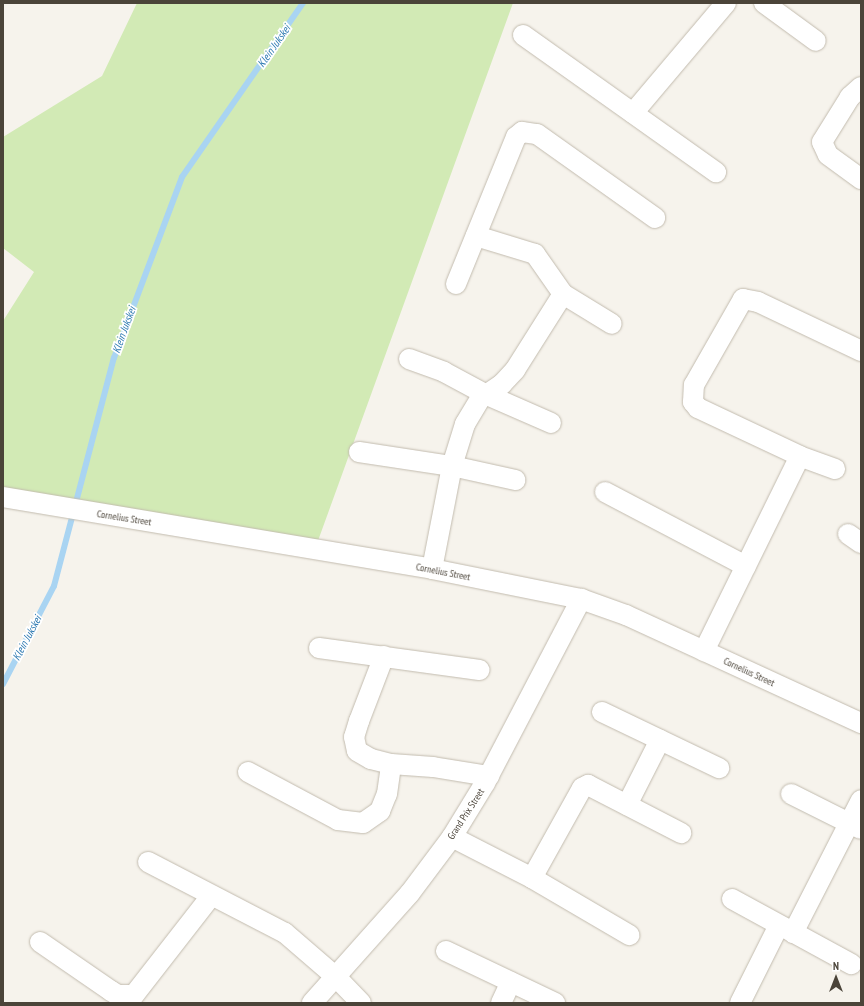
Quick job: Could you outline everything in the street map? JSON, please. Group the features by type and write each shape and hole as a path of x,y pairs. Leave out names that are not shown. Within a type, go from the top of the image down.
{"street":[{"path":"633,113 726,3"},
{"path":"764,3 816,41"},
{"path":"523,35 716,172"},
{"path":"861,86 850,97 822,142 828,154 861,179"},
{"path":"456,284 516,137 528,131 537,134 654,218"},
{"path":"476,236 535,254 563,294 612,324"},
{"path":"432,569 452,466 465,424 485,394 502,384 515,370 563,294"},
{"path":"835,469 800,456 698,408 693,402 694,385 739,304 744,299 753,299 861,351"},
{"path":"409,359 444,372 485,394 551,423"},
{"path":"359,452 452,466 515,480"},
{"path":"704,651 800,456"},
{"path":"604,492 746,566"},
{"name":"Cornelius Street","path":"3,497 432,569 581,599 626,615 861,723"},
{"name":"Grand Prix Street","path":"312,1003 410,893 452,837 489,776 581,599"},
{"path":"319,648 479,670"},
{"path":"384,656 354,737 357,751 371,759 391,764 433,767 489,776"},
{"path":"602,712 719,768"},
{"path":"627,805 660,740"},
{"path":"248,772 338,820 363,823 380,811 386,794 391,764"},
{"path":"532,878 582,788 588,785 681,833"},
{"path":"791,794 855,826"},
{"path":"740,1003 786,929 855,826 861,800"},
{"path":"452,837 532,878 629,935"},
{"path":"148,862 285,934 336,977 361,1003"},
{"path":"40,942 111,992 143,998 211,896"},
{"path":"732,899 851,964"},
{"path":"446,951 555,1003"},
{"path":"501,1003 511,982"}],"green space":[{"path":"137,3 513,3 315,549 3,497 3,321 34,272 3,248 3,137 102,76"}],"waterway":[{"name":"Klein Jukskei","path":"3,684 54,586 114,358 182,177 303,3"}]}
